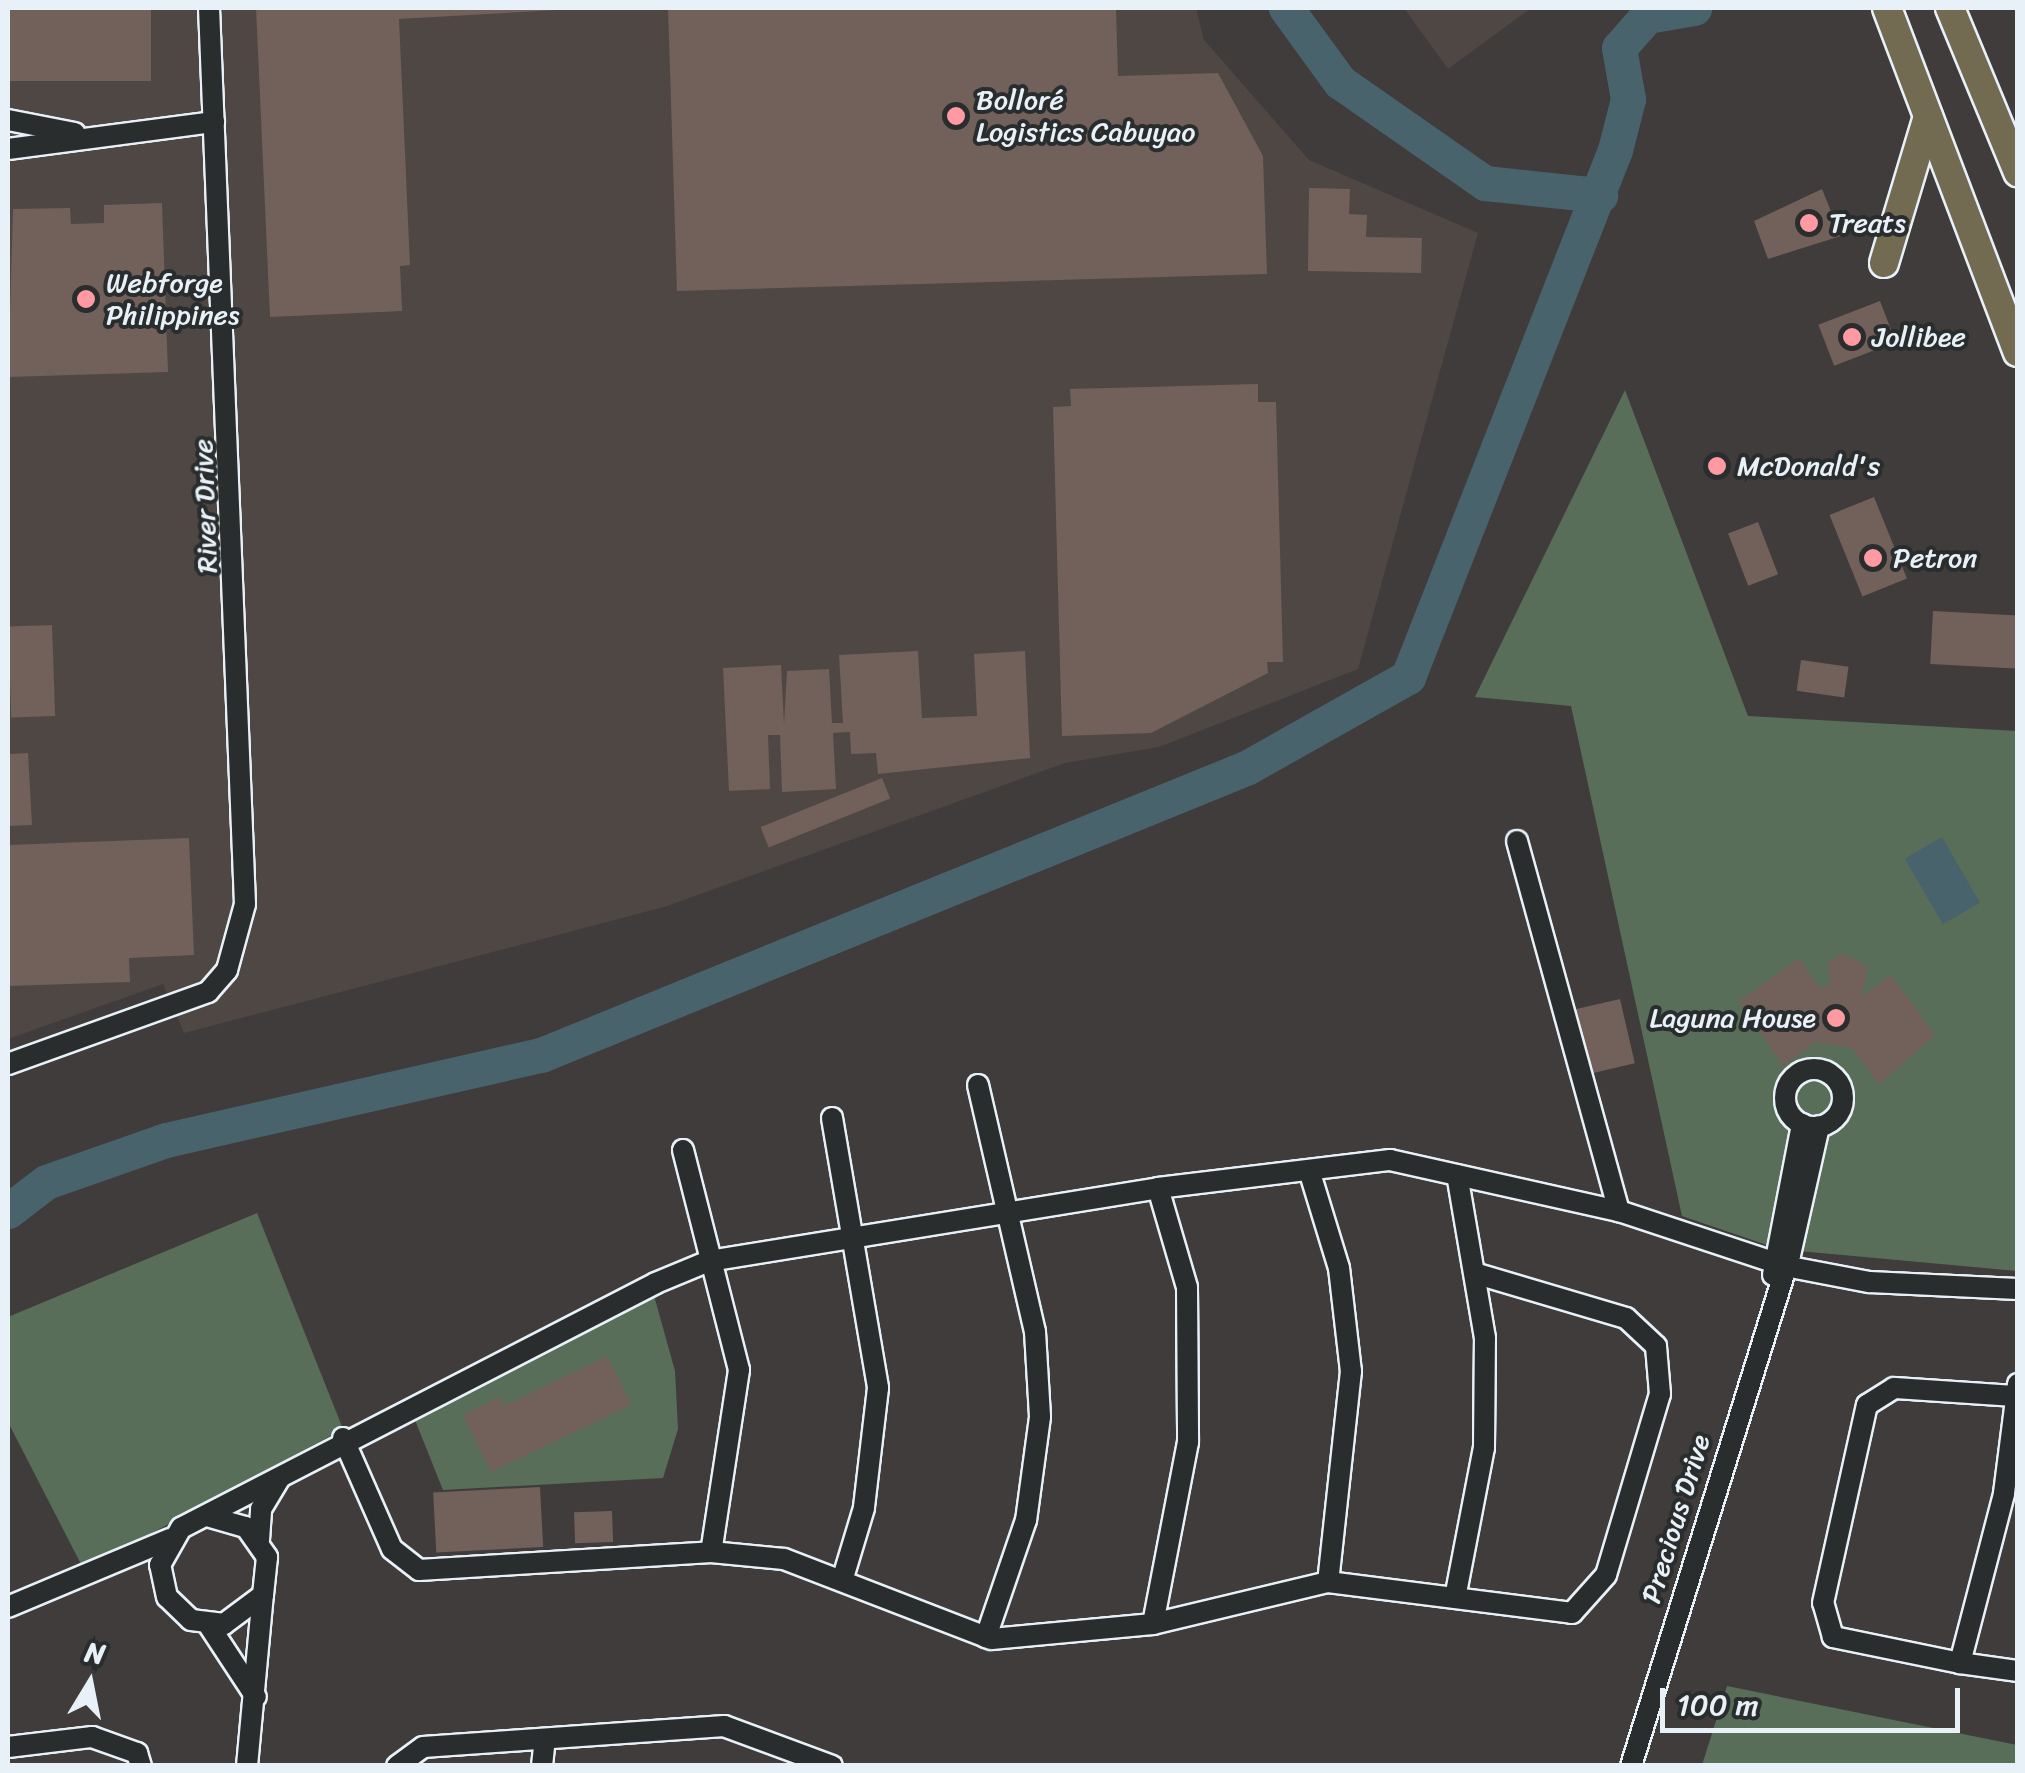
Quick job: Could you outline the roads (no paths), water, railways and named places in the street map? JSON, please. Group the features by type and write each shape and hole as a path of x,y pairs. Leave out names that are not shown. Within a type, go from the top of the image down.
{"highway":[{"path":"1887,8 2018,352"},
{"path":"1951,13 2018,172"},
{"path":"1884,263 1928,116"}],"street":[{"name":"River Drive","path":"8,1064 208,992 238,944 246,844 209,8"},
{"path":"8,120 75,133 214,122"},
{"path":"8,149 44,150 75,133"},
{"path":"1517,841 1619,1211"},
{"path":"978,1085 1035,1332 1040,1417 1026,1520 986,1637"},
{"path":"832,1118 856,1238 878,1388 864,1508 842,1582"},
{"name":"Precious Drive","path":"1631,1766 1774,1287 1811,1125"},
{"path":"683,1150 739,1370 711,1552"},
{"path":"8,1607 170,1540 343,1438 710,1261 1158,1188 1390,1160 1619,1211 1778,1264 1868,1282 2018,1290"},
{"path":"1308,1170 1339,1268 1350,1370 1328,1582"},
{"path":"1455,1598 1484,1448 1477,1274 1457,1175"},
{"path":"1153,1624 1188,1442 1187,1287 1158,1188"},
{"path":"343,1438 392,1549 418,1570 711,1552 784,1558 986,1637 1153,1624 1328,1582 1572,1613 1593,1600 1660,1394 1656,1346 1644,1329 1477,1274"},
{"path":"1960,1662 2004,1494 2017,1390 1894,1388 1867,1405 1822,1603 1833,1638 1960,1662 2018,1671"},
{"path":"247,1766 263,1594 261,1509 283,1474"},
{"path":"210,1517 259,1540"},
{"path":"170,1540 160,1564 178,1610 208,1624 256,1697"},
{"path":"126,1558 160,1564"},
{"path":"208,1624 240,1618 263,1594"},
{"path":"397,1766 423,1747 724,1726 832,1766"},
{"path":"8,1746 92,1737 137,1753 140,1766"},
{"path":"542,1766 544,1739"}],"water":[{"path":"1942,837 1980,903 1943,924 1905,858"}],"waterway":[{"path":"1286,8 1340,82 1485,183 1600,195"},
{"path":"8,1211 46,1182 166,1140 541,1055 1248,767 1408,677 1615,150 1628,99 1619,48 1647,16 1694,8"}],"place":[{"name":"Bolloré Logistics Cabuyao","path":"956,116"},
{"name":"Treats","path":"1809,223"},
{"name":"Webforge Philippines","path":"86,299"},
{"name":"Jollibee","path":"1852,337"},
{"name":"McDonald's","path":"1717,466"},
{"name":"Petron","path":"1873,558"},
{"name":"Laguna House","path":"1836,1018"}]}
